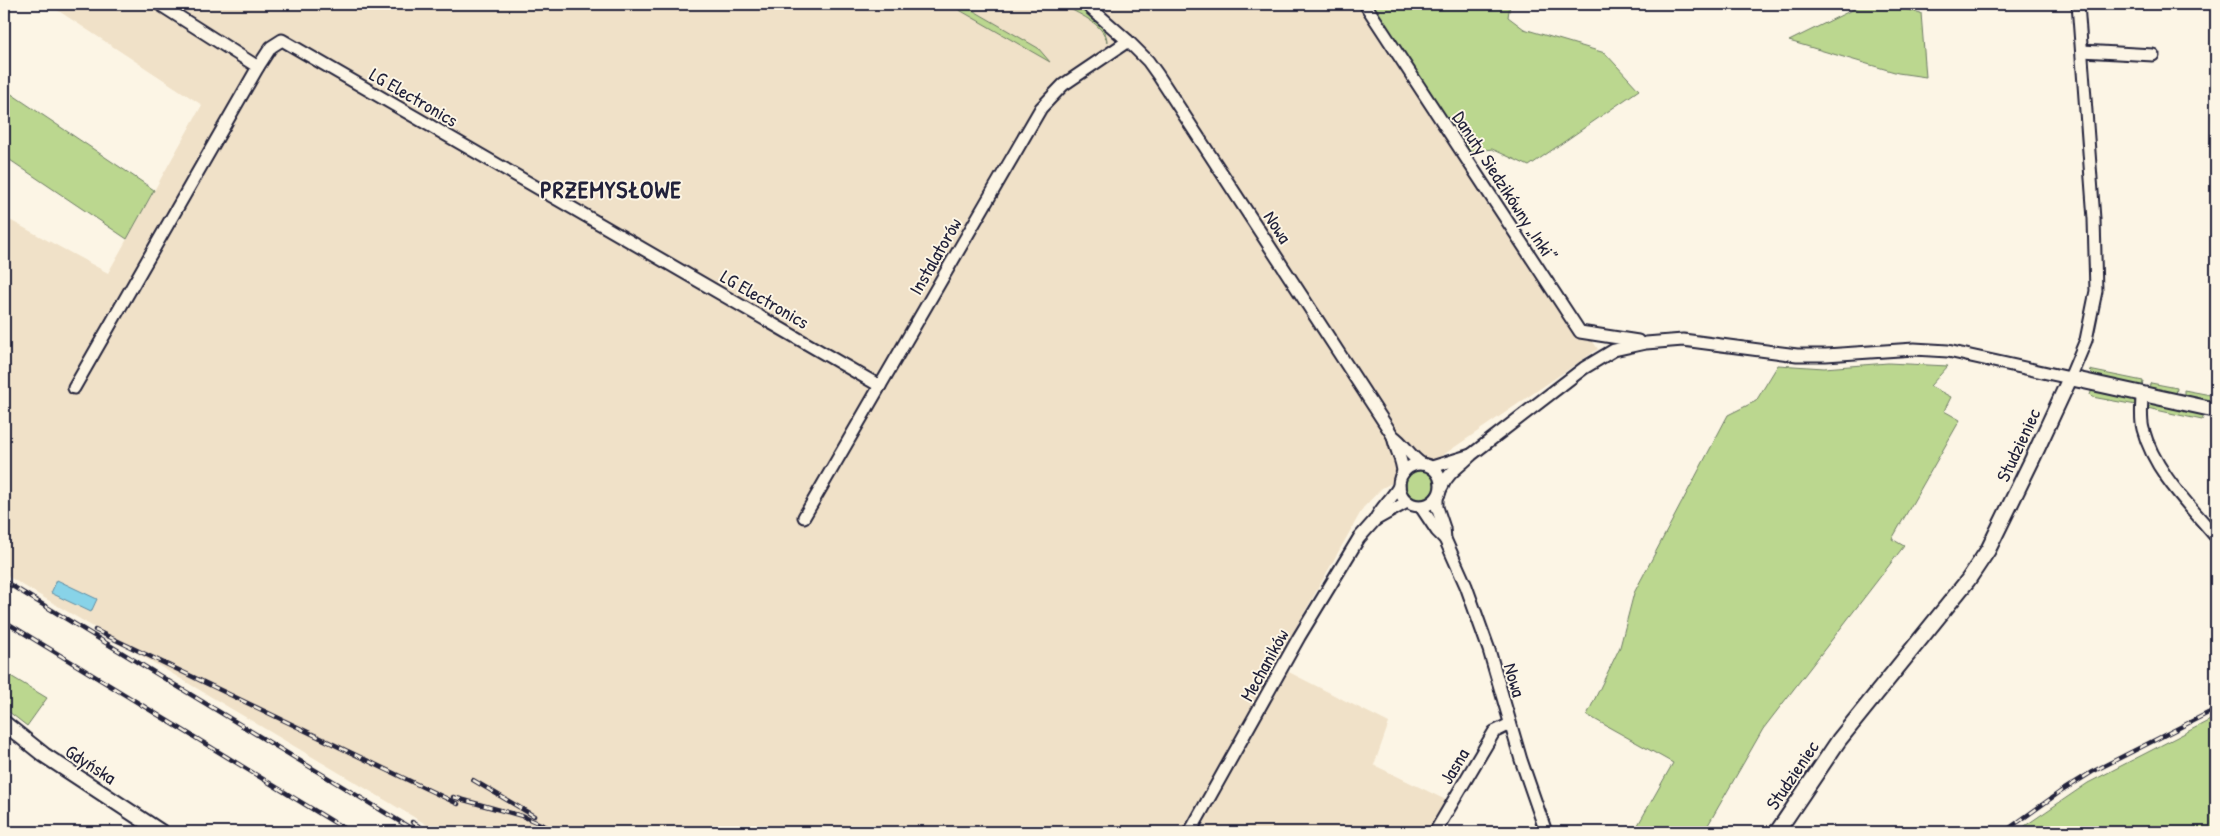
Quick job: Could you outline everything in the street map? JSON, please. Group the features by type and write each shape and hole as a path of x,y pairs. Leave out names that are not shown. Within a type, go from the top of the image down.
{"main road":[{"path":"2070,378 2216,410"},
{"name":"Studzieniec","path":"1776,832 1839,740 1968,580 1988,550 2032,462 2070,378"},
{"name":"Gdyńska","path":"4,723 44,755 161,832"}],"street":[{"path":"159,4 258,67"},
{"name":"Nowa","path":"1086,4 1148,61 1393,436 1403,465 1403,473"},
{"name":"Danuty Siedzikówny „Inki”","path":"1365,4 1580,332 1646,343"},
{"name":"Studzieniec","path":"2070,378 2086,340 2096,291 2094,219 2078,4"},
{"name":"LG Electronics","path":"74,388 258,67 271,47 282,40 880,386"},
{"name":"Instalatorów","path":"804,517 1041,108 1062,86 1128,41"},
{"path":"2082,51 2153,55"},
{"path":"1399,486 1401,495 1407,502 1422,507 1433,503 1446,477 1462,465 1470,455 1584,368 1614,350 1646,343 1683,340 1798,355 1914,349 1948,351 2070,378"},
{"path":"2142,394 2142,428 2153,453 2173,486 2216,537"},
{"name":"Nowa","path":"1393,436 1402,442 1416,460 1427,466"},
{"path":"1375,520 1380,509 1392,498 1399,486 1403,473 1412,466 1444,465 1458,458 1470,455"},
{"path":"1427,466 1438,474 1442,487"},
{"name":"Nowa","path":"1437,498 1437,507 1444,528 1445,539 1466,586 1489,650 1510,724 1546,832"},
{"path":"1375,520 1407,502"},
{"name":"Nowa","path":"1422,507 1437,531 1445,539"},
{"name":"Mechaników","path":"1190,832 1299,637 1359,538 1375,520"},
{"name":"Jasna","path":"1435,832 1494,732 1510,724"}],"shaded area":[{"path":"48,4 1363,4 1598,349 1430,464 1382,488 1363,508 1275,665 1389,723 1374,765 1448,801 1430,832 439,832 4,574 4,217 108,273 202,105"}],"green space":[{"path":"952,4 962,4 1038,48 1050,62 956,8"},
{"path":"1061,4 1075,7 1091,16 1103,29 1106,36 1107,43 1105,36 1096,25"},
{"path":"1363,4 1510,4 1508,17 1524,29 1605,53 1639,90 1529,166 1492,149 1466,153"},
{"path":"1864,4 1883,4 1921,13 1926,77 1898,73 1789,41"},
{"path":"4,89 154,190 127,239 4,156"},
{"path":"1888,363 1948,366 1930,386 1951,397 1944,411 1960,420 1892,539 1904,546 1763,729 1704,832 1634,832 1673,763 1587,715 1620,647 1634,593 1728,415 1756,401 1778,365 1824,368"},
{"path":"2089,370 2143,381 2142,387 2094,379 2095,376"},
{"path":"2151,383 2177,388 2176,395 2147,389"},
{"path":"2092,389 2133,398 2136,405 2092,397 2090,395"},
{"path":"2184,390 2216,396 2216,404 2184,397"},
{"path":"2154,403 2204,414 2203,418 2202,420 2147,408"},
{"path":"1420,471 1430,475 1434,485 1430,495 1420,499 1410,495 1406,485 1410,475"},
{"path":"4,672 47,698 27,726 4,708"},
{"path":"2216,717 2216,832 2016,832 2088,783"}],"water":[{"path":"57,580 97,599 91,612 51,593"}],"railway":[{"path":"4,581 417,832"},
{"path":"4,621 350,832"},
{"path":"95,630 458,804"},
{"path":"2004,832 2060,792 2092,772 2216,709"},
{"path":"473,780 534,816"},
{"path":"453,797 522,816 559,832"},
{"path":"412,822 429,832"}],"district":[{"name":"PRZEMYSŁOWE","path":"611,190"}]}
